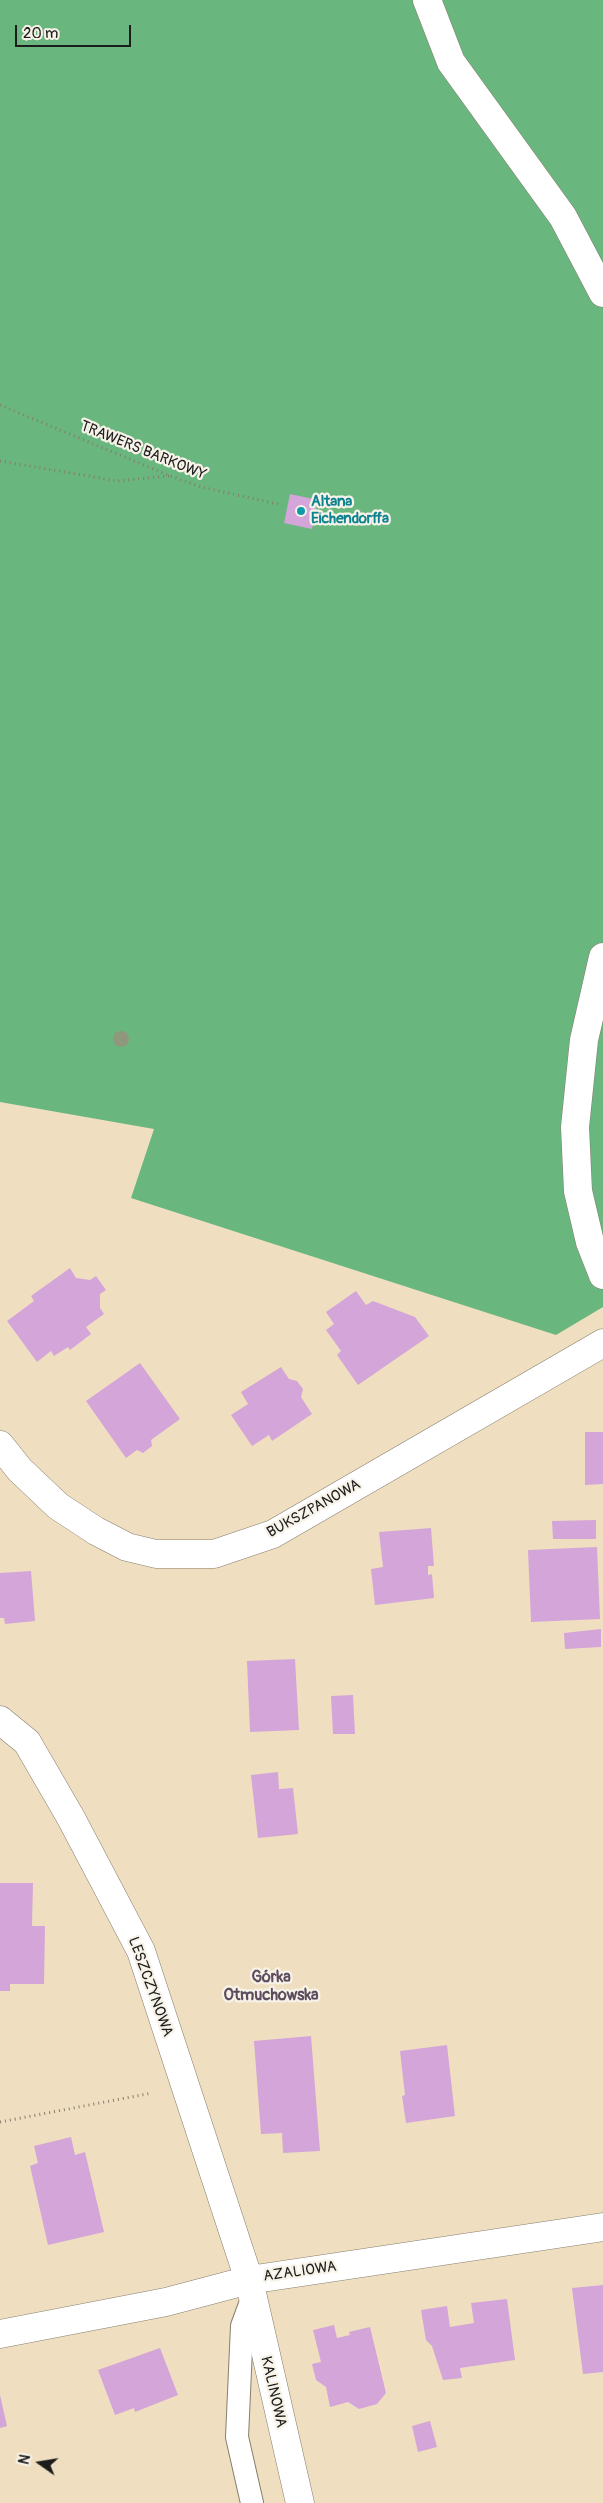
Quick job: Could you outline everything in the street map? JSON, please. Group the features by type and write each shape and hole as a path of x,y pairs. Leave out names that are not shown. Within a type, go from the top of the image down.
{"street":[{"path":"427,0 451,62 563,218 603,293"},
{"path":"603,957 584,1040 575,1127 578,1191 590,1242 603,1275"},
{"name":"BUKSZPANOWA","path":"0,1445 20,1470 58,1506 96,1531 127,1546 156,1554 214,1554 273,1534 603,1343"},
{"name":"LESZCZYNOWA","path":"0,1720 27,1742 71,1818 140,1952 250,2289"},
{"name":"AZALIOWA","path":"0,2334 166,2302 603,2227"},
{"name":"KALINOWA","path":"250,2289 300,2503"}],"lane":[{"path":"250,2289 242,2326 236,2437 252,2503"}],"path":[{"name":"TRAWERS BARKOWY","path":"0,405 170,476 201,487 282,506"},
{"path":"0,461 117,481 170,476"},
{"path":"0,2122 185,2087"}],"green space":[{"path":"0,0 603,0 603,1307 556,1335 131,1198 154,1129 0,1102"}],"building":[{"name":"Altana Eichendorffa","path":"290,494 318,500 312,529 284,523"},
{"path":"70,1268 76,1278 90,1280 96,1276 106,1290 100,1294 100,1308 104,1314 86,1327 91,1334 70,1350 68,1347 54,1356 51,1351 37,1362 7,1321 34,1301 31,1296"},
{"path":"356,1291 366,1305 373,1301 415,1317 429,1336 358,1385 337,1355 341,1351 326,1330 334,1324 326,1312"},
{"path":"140,1363 180,1419 151,1440 152,1446 143,1453 137,1450 126,1458 86,1401"},
{"path":"281,1367 289,1379 297,1381 303,1389 301,1397 312,1414 272,1441 269,1435 252,1446 231,1415 248,1404 241,1392"},
{"path":"585,1432 603,1432 603,1484 585,1485"},
{"path":"596,1520 596,1539 553,1539 552,1521"},
{"path":"431,1528 434,1566 428,1566 428,1575 432,1574 434,1598 375,1605 371,1569 383,1567 379,1532"},
{"path":"597,1547 600,1619 531,1622 528,1550"},
{"path":"31,1571 35,1621 5,1624 4,1618 0,1618 0,1573"},
{"path":"601,1629 601,1647 565,1649 564,1633"},
{"path":"295,1659 299,1730 250,1732 247,1661"},
{"path":"353,1695 355,1734 333,1734 331,1696"},
{"path":"278,1772 279,1789 293,1788 298,1834 258,1838 251,1775"},
{"path":"0,1883 33,1883 32,1926 45,1926 44,1984 10,1984 10,1991 0,1991"},
{"path":"311,2036 320,2151 283,2153 282,2133 261,2134 254,2041"},
{"path":"447,2045 455,2116 406,2123 402,2096 405,2095 400,2051"},
{"path":"71,2137 75,2155 85,2152 104,2232 48,2245 30,2166 38,2163 34,2146"},
{"path":"603,2285 603,2372 583,2374 572,2288"},
{"path":"507,2299 515,2360 460,2368 462,2378 443,2380 432,2346 426,2340 421,2310 447,2306 450,2327 474,2323 471,2303"},
{"path":"334,2325 337,2338 350,2335 349,2332 370,2327 386,2393 377,2404 359,2409 348,2402 330,2407 326,2387 316,2380 312,2364 321,2362 313,2330"},
{"path":"160,2348 178,2395 135,2412 134,2408 115,2415 98,2370"},
{"path":"0,2395 7,2426 0,2428"},
{"path":"430,2421 437,2447 418,2452 412,2426"}],"place":[{"name":"Altana Eichendorffa","path":"301,511"}],"district":[{"name":"Górka Otmuchowska","path":"271,1987"}]}
